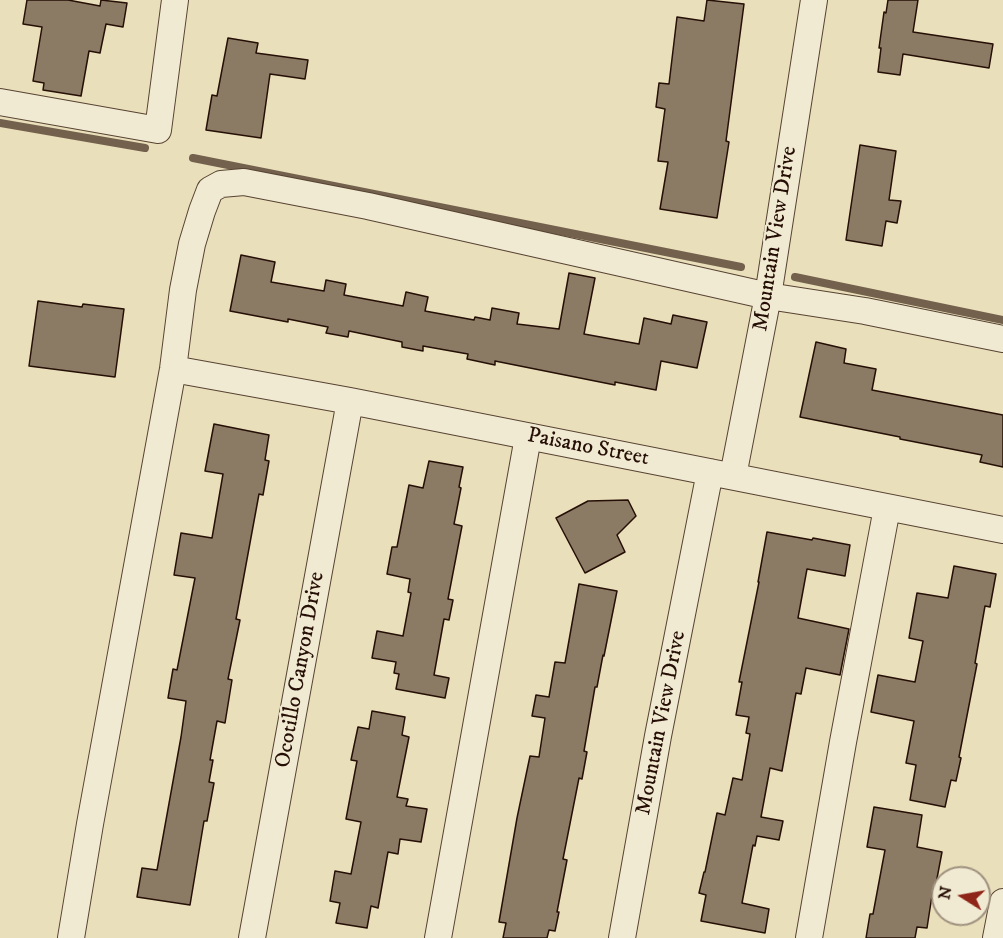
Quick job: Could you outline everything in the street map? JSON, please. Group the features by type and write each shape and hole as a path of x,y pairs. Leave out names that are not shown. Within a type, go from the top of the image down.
{"street":[{"path":"0,102 158,130 175,0"},
{"name":"Mountain View Drive","path":"622,938 658,736 721,474 768,296 814,0"},
{"path":"75,937 90,824 173,369 183,290 192,244 210,190 220,184 244,182 368,206 768,296 888,315 1003,339"},
{"name":"Paisano Street","path":"173,369 350,401 1003,531"},
{"name":"Ocotillo Canyon Drive","path":"252,938 350,401"},
{"path":"438,938 528,436"},
{"path":"808,938 887,508"},
{"path":"996,938 1003,902"}],"building":[{"path":"27,0 68,0 100,6 101,0 127,3 123,27 106,24 100,53 89,51 81,96 43,90 44,83 33,81 42,27 23,24"},
{"path":"707,0 744,4 726,141 729,142 717,218 660,209 668,162 658,161 665,109 656,107 659,83 669,84 677,17 704,21"},
{"path":"888,0 918,0 913,32 993,44 989,68 903,54 900,75 878,72 884,12 886,13"},
{"path":"228,38 258,43 256,53 308,60 305,79 270,74 261,138 206,130 212,95 217,96"},
{"path":"860,145 896,151 889,200 901,201 897,223 886,221 882,246 846,240"},
{"path":"241,255 275,262 271,282 324,291 326,280 346,284 344,295 403,306 406,292 428,297 425,311 474,320 475,317 490,320 492,308 519,313 517,324 559,329 569,273 595,278 584,334 639,344 644,318 671,324 673,315 707,322 697,368 661,361 656,390 615,382 615,385 495,361 495,365 467,359 468,354 423,346 423,351 402,347 402,342 349,331 348,337 326,333 328,327 230,311"},
{"path":"38,301 82,307 83,304 124,309 115,377 29,366"},
{"path":"816,342 846,349 844,363 876,369 872,390 1003,415 1003,467 980,462 982,455 800,417"},
{"path":"214,424 269,435 265,460 269,461 263,495 259,494 236,619 240,620 228,679 232,680 225,723 217,721 210,760 213,760 209,782 214,783 207,821 204,821 190,905 137,897 142,868 157,870 181,737 186,701 168,698 173,669 177,670 195,578 174,575 181,533 212,538 223,474 205,471"},
{"path":"429,461 463,467 454,524 462,526 448,599 453,600 449,620 444,619 434,675 449,678 445,698 396,689 399,674 394,673 396,662 372,658 377,631 403,636 411,593 408,592 410,579 387,574 392,547 397,547 409,485 423,488"},
{"path":"628,500 636,516 617,535 625,552 585,573 556,518 588,501"},
{"path":"767,532 850,545 845,576 807,569 798,618 849,629 840,675 806,668 801,694 796,693 782,771 770,768 761,817 783,821 779,840 757,836 755,846 753,845 742,903 769,909 765,933 701,921 706,895 699,893 717,813 725,815 733,778 742,780 750,734 746,733 749,717 736,715 742,682 739,682"},
{"path":"954,566 996,574 990,607 985,606 956,781 951,780 945,807 910,800 916,765 906,763 914,721 871,712 878,675 915,682 923,641 909,638 917,593 948,598"},
{"path":"579,584 617,591 597,687 595,687 584,751 587,752 582,779 579,778 563,859 567,860 555,931 549,930 547,938 503,938 506,923 499,922 517,818 530,756 539,757 545,718 532,716 536,695 549,697 555,662 565,663"},
{"path":"372,711 405,717 402,735 409,737 397,797 408,799 406,806 427,809 421,842 400,839 398,854 388,852 378,908 371,906 367,928 336,923 340,903 330,901 335,871 351,874 361,822 346,819 357,761 351,760 358,727 369,729"},
{"path":"874,807 922,815 917,847 942,852 939,866 931,866 931,902 927,928 917,927 915,938 866,938 885,850 867,847"}],"waterway":[{"path":"0,123 145,148"},
{"path":"193,158 741,267"},
{"path":"795,277 1003,320"}]}
